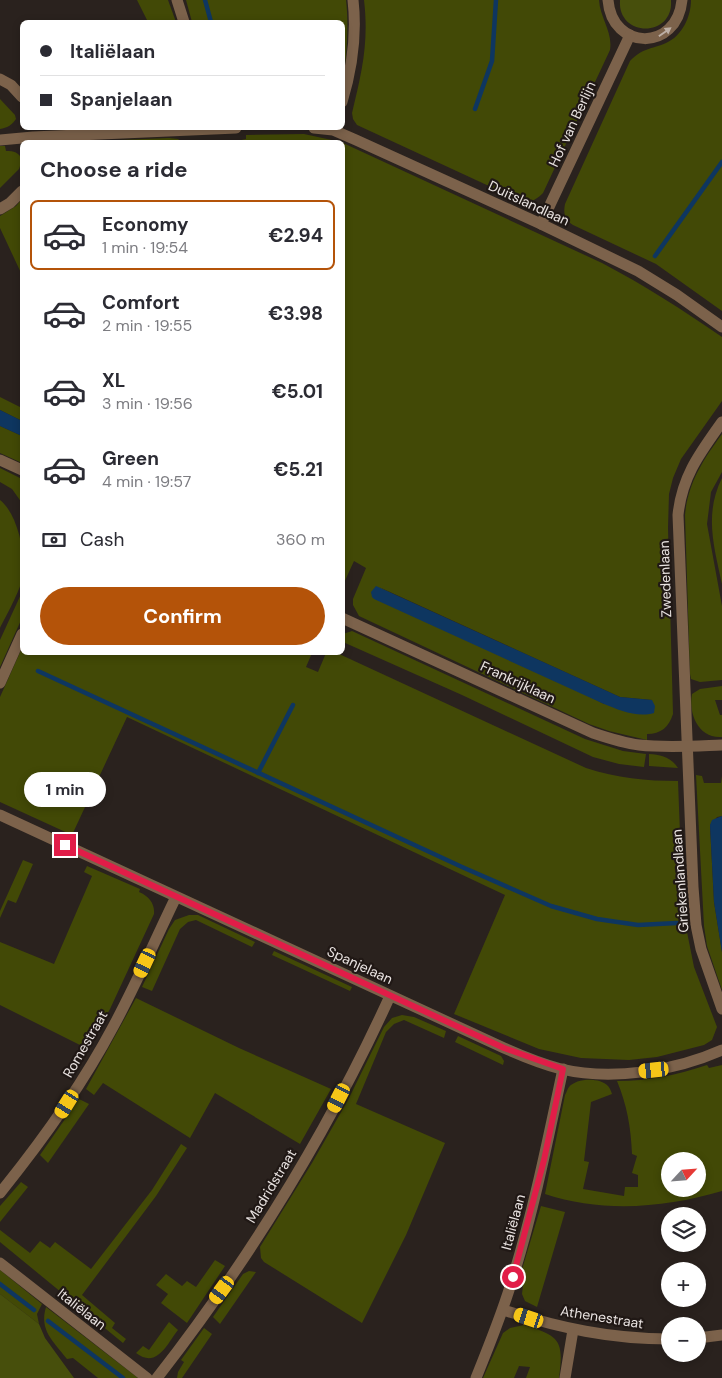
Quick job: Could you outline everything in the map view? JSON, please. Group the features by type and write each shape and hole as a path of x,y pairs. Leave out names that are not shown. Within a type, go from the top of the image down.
{"street":[{"path":"177,0 183,20"},
{"path":"345,92 350,75 354,46 353,0"},
{"path":"608,0 608,11 614,23 623,32 635,38 648,39 659,36 669,30 677,21 682,0"},
{"name":"Hof van Berlijn","path":"541,224 630,35"},
{"path":"0,78 11,85 20,95"},
{"path":"0,140 33,136 179,130"},
{"name":"Duitslandlaan","path":"336,130 541,224 656,281 722,327"},
{"path":"0,209 10,203 20,193"},
{"name":"Zwedenlaan","path":"688,747 678,515 680,497 692,464 722,422"},
{"path":"0,460 20,469"},
{"name":"Frankrijklaan","path":"345,619 593,733 638,745 688,747 722,745"},
{"path":"0,683 20,638"},
{"name":"Griekenlandlaan","path":"688,747 696,925 700,949 722,1010"},
{"name":"Spanjelaan","path":"0,815 519,1055 563,1069 610,1074 654,1070 695,1061 722,1050"},
{"name":"Romestraat","path":"0,1193 57,1120 95,1059 129,996 176,897"},
{"name":"Madridstraat","path":"157,1378 222,1290 280,1202 331,1114 390,996"},
{"name":"Italiëlaan","path":"476,1378 503,1310 530,1216 563,1069"},
{"name":"Italiëlaan","path":"0,1263 147,1378"},
{"name":"Athenestraat","path":"503,1310 573,1330 613,1336 661,1339"},
{"path":"565,1378 573,1330"},
{"path":"706,1337 722,1335"}],"green space":[{"path":"137,0 168,0 175,20 147,20"},
{"path":"186,0 346,0 347,40 345,66 345,20 191,20"},
{"path":"364,0 599,0 610,37 610,50 540,196 535,200 519,200 357,125 352,113 364,57 366,30"},
{"path":"620,0 671,0 670,12 664,21 655,27 636,27 627,21 621,12"},
{"path":"691,0 722,0 722,311 656,264 573,225 566,219 564,211 565,204 630,61 643,51 666,43 677,36 687,19"},
{"path":"0,99 15,115 16,119 9,126 0,129"},
{"path":"304,134 332,140 241,140 246,139 246,135"},
{"path":"169,138 179,140 120,140"},
{"path":"345,144 602,263 663,298 722,337 722,401 681,459 669,494 668,528 673,714 664,729 656,733 647,734 647,740 589,724 359,616 353,605 353,599 366,568 354,561 345,581","holes":["379,587 620,697 652,700 604,704"]},
{"path":"0,146 5,146 6,151 14,152 20,156 20,166 0,188"},
{"path":"20,201 20,271 0,228 0,216"},
{"path":"0,397 20,407 20,420 0,410"},
{"path":"0,426 20,435 20,462 0,453"},
{"path":"722,434 722,472 711,492 707,524 722,606 722,680 700,682 691,679 690,674 685,515 689,492 693,482"},
{"path":"0,468 20,478 20,500 12,489 0,482"},
{"path":"722,478 722,584 712,531 712,518 713,505"},
{"path":"0,500 12,515 20,536 20,586 0,628"},
{"path":"20,596 20,622 0,667 0,640"},
{"path":"352,631 585,739 623,751 646,754 644,767 619,764 593,757 462,695 345,643 345,633"},
{"path":"20,652 20,655 311,655 306,667 318,672 325,655 341,655 586,768 632,778 678,781 683,912 694,967 717,1027 712,1040 704,1045 657,1057 629,1060 581,1058 539,1049 454,1014 505,895 127,717 72,835 0,802 0,697"},
{"path":"722,686 722,700 715,700 720,715 722,715 722,737 714,737 701,730 697,724 692,709 692,694 700,689"},
{"path":"649,754 665,757 678,768 649,766"},
{"path":"696,775 702,776 704,783 721,783 722,776 722,816 717,817 710,825 714,902 722,952 722,990 707,946 704,926"},
{"path":"23,860 33,864 16,903 8,900 0,918 0,911"},
{"path":"87,866 140,889 139,892 151,901 154,910 154,914 110,1009 88,1049 0,1005 0,942 54,964 92,876 84,872"},
{"path":"189,915 198,915 255,942 252,947 196,920 188,922 180,929 152,991 142,987 169,929 175,920"},
{"path":"274,951 352,987 350,991 272,955"},
{"path":"136,998 239,1048 331,1089 300,1144 215,1093 190,1138 103,1083 94,1095 86,1089"},
{"path":"402,1015 414,1017 446,1031 444,1038 404,1020 394,1024 386,1032 356,1104 445,1143 406,1235 362,1323 264,1262 261,1258 260,1247 348,1100 384,1027 392,1018"},
{"path":"458,1036 501,1056 504,1061 503,1065 455,1042"},
{"path":"707,1065 709,1068 722,1065 722,1191 706,1195 706,1152 661,1152 661,1198 694,1198 656,1204 611,1206 567,1200 545,1194 565,1095 572,1084 582,1080 600,1081 608,1086 612,1094 591,1102 584,1161 589,1162 583,1189 624,1196 625,1187 638,1187 638,1175 632,1173 637,1156 632,1154 628,1117 617,1081 652,1079"},
{"path":"79,1099 89,1104 48,1163 40,1155"},
{"path":"181,1144 187,1148 156,1196 82,1295 115,1323 112,1328 126,1339 123,1343 0,1242 0,1230 30,1253 40,1241 50,1248 55,1242 91,1269 152,1190"},
{"path":"21,1182 28,1187 0,1222 0,1206"},
{"path":"541,1206 565,1212 537,1307 525,1301 522,1294 524,1277 520,1276"},
{"path":"215,1260 225,1266 187,1323 161,1303 168,1294 156,1285 166,1274 182,1286 187,1281 196,1287"},
{"path":"0,1270 42,1304 37,1314 39,1324 0,1294"},
{"path":"249,1271 256,1272 220,1324 213,1317 243,1274"},
{"path":"0,1294 39,1324 45,1338 74,1378 0,1378"},
{"path":"46,1307 138,1378 98,1378 73,1358 67,1359 52,1341 46,1329 44,1315"},
{"path":"169,1322 178,1330 161,1353 150,1358 136,1353 143,1346 149,1350"},
{"path":"524,1325 545,1333 557,1341 561,1355 559,1378 526,1378 530,1367 519,1366 514,1378 483,1378 503,1333 510,1328"},
{"path":"204,1328 212,1334 182,1378 177,1378 184,1362 181,1360"}],"water":[{"path":"0,410 20,420 20,435 0,426"},
{"path":"376,586 620,697 652,700 655,706 654,713 635,714 604,704 374,599 371,592"},
{"path":"722,816 722,952 714,902 710,825 712,820"}],"waterway":[{"path":"205,0 210,20"},
{"path":"475,109 492,61 496,0"},
{"path":"655,256 722,162"},
{"path":"38,671 462,867 551,906 597,919 638,925 677,923"},
{"path":"258,773 293,705"},
{"path":"0,1284 34,1310"},
{"path":"48,1321 123,1378"}],"route":[{"path":"65,845 519,1055 563,1069 544,1160 513,1277"}]}
